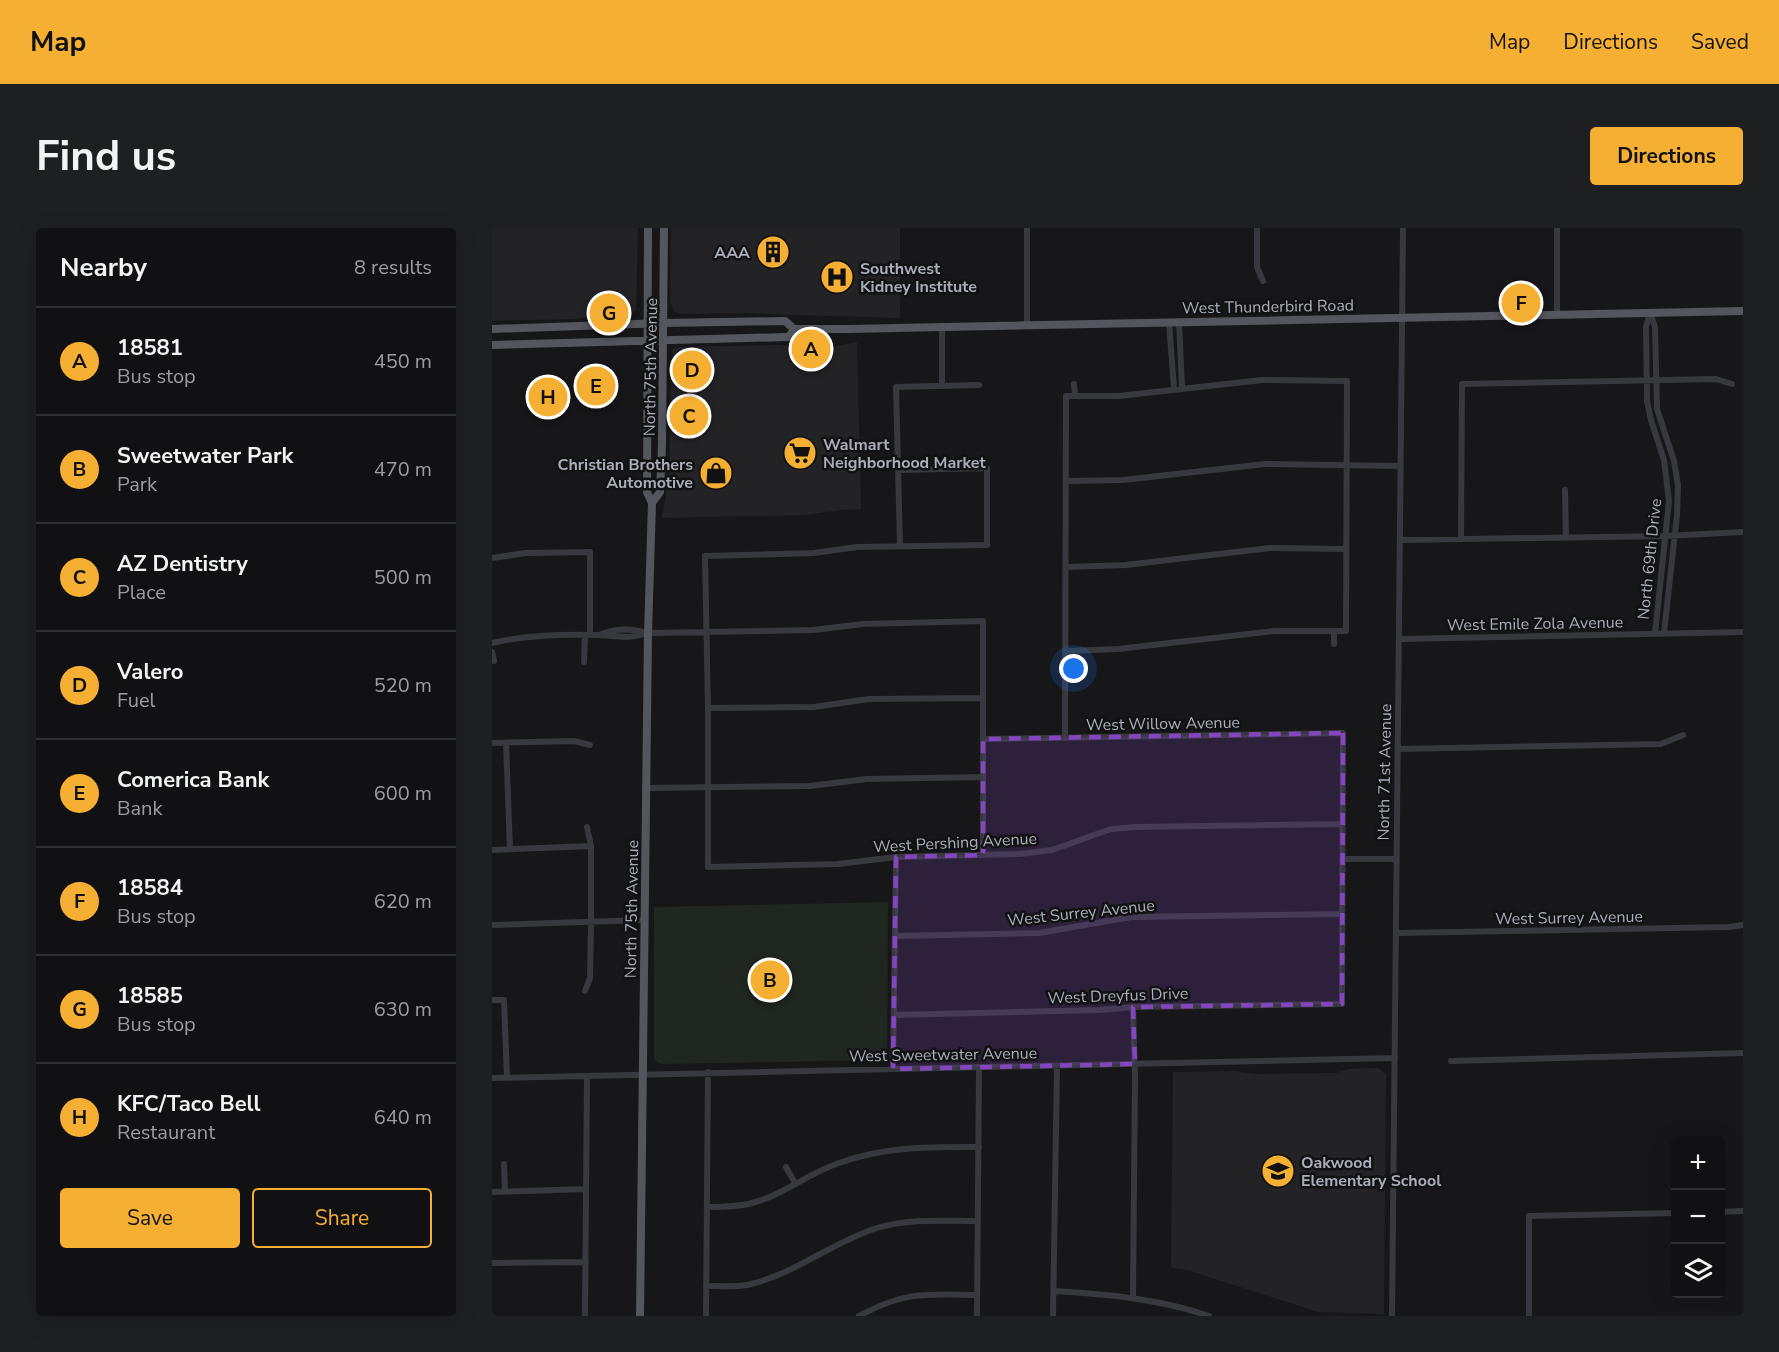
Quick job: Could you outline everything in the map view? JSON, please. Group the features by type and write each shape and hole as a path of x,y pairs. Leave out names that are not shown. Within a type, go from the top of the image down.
{"main road":[{"name":"North 75th Avenue","path":"640,1316 645,788 652,503 647,492 648,228"},
{"name":"North 75th Avenue","path":"652,503 660,492 664,228"},
{"name":"West Thunderbird Road","path":"492,329 785,321 794,329 1743,311"},
{"name":"West Thunderbird Road","path":"492,345 786,338 794,329"}],"street":[{"path":"1026,228 1027,324"},
{"path":"1257,228 1257,267 1263,281"},
{"name":"North 71st Avenue","path":"1392,1316 1403,228"},
{"path":"1557,228 1557,314"},
{"name":"North 69th Drive","path":"1650,312 1646,327 1648,410 1665,464 1669,501 1655,634"},
{"name":"North 69th Drive","path":"1650,312 1654,327 1657,409 1674,462 1678,494 1664,633"},
{"path":"1179,321 1182,388"},
{"path":"1169,322 1174,389"},
{"path":"942,326 942,386"},
{"path":"1461,539 1462,384 1716,379 1732,384"},
{"path":"1065,651 1118,649 1275,631 1346,631 1347,381 1262,380 1119,396 1066,396 1066,567 1065,651 1065,738"},
{"path":"1074,384 1075,396"},
{"path":"900,546 896,387 979,385"},
{"path":"1665,464 1674,462"},
{"path":"1066,482 1123,480 1265,464 1400,466"},
{"path":"708,788 705,556 807,553 845,548 987,545 987,468 899,470"},
{"path":"1565,489 1566,538"},
{"path":"1400,540 1675,536 1743,532"},
{"path":"1066,567 1126,565 1263,549 1346,549"},
{"path":"492,558 526,553 590,552 588,635 584,662"},
{"path":"492,643 529,636 636,637 648,633 813,630 863,624 983,621 983,855"},
{"path":"1334,631 1334,644"},
{"name":"West Emile Zola Avenue","path":"1399,639 1743,632"},
{"path":"492,652 494,661"},
{"path":"708,708 814,707 869,699 983,698"},
{"name":"West Willow Avenue","path":"983,739 1342,733 1342,824"},
{"path":"1398,749 1661,744 1683,735"},
{"path":"492,743 574,741 590,745"},
{"path":"506,743 510,849"},
{"path":"645,788 810,786 867,779 983,777"},
{"name":"West Pershing Avenue","path":"708,788 708,867 838,864 896,856 1020,854 1052,850 1111,829 1342,824"},
{"path":"1342,824 1342,914"},
{"path":"585,991 590,978 591,921 591,846 587,827"},
{"path":"492,850 591,846"},
{"path":"893,1069 896,856"},
{"path":"1342,859 1396,859"},
{"name":"West Surrey Avenue","path":"895,936 1039,933 1131,917 1342,914"},
{"name":"West Dreyfus Drive","path":"894,1015 1100,1010 1133,1007 1342,1004 1342,914"},
{"path":"492,924 644,920"},
{"name":"West Surrey Avenue","path":"1396,933 1743,925"},
{"path":"492,1000 504,1000 507,1078"},
{"path":"1133,1007 1135,1064 1133,1297"},
{"path":"1451,1061 1743,1053"},
{"name":"West Sweetwater Avenue","path":"492,1078 1395,1058"},
{"path":"1053,1316 1057,1066"},
{"path":"977,1316 979,1067"},
{"path":"706,1316 708,1072"},
{"path":"585,1316 588,1076"},
{"path":"707,1207 751,1204 769,1198 838,1163 877,1152 904,1147 979,1147"},
{"path":"504,1164 505,1191"},
{"path":"786,1167 795,1183"},
{"path":"492,1192 586,1189"},
{"path":"1725,1212 1743,1211"},
{"path":"1529,1316 1529,1216 1671,1213"},
{"path":"706,1286 746,1285 764,1280 862,1233 889,1224 919,1221 977,1221"},
{"path":"492,1263 586,1262"},
{"path":"1054,1291 1133,1297 1209,1316"},
{"path":"859,1316 881,1304 916,1294 977,1295"}],"highlighted area":[{"path":"1343,733 1342,1004 1133,1007 1135,1064 893,1069 896,857 983,855 983,739"}],"shaded area":[{"path":"492,228 638,228 636,310 631,314 598,315 576,319 492,321"},
{"path":"671,228 900,228 900,318 742,313 679,314 674,311 670,302"},
{"path":"857,342 861,509 804,515 662,518 669,477 672,350 679,347 837,346"},
{"path":"888,902 887,1060 661,1064 654,1059 654,907"},
{"name":"Oakwood Elementary School","path":"1378,1068 1386,1074 1384,1314 1318,1312 1187,1270 1171,1268 1173,1072 1336,1073 1349,1069"}],"place":[{"name":"AAA","path":"773,252"},
{"name":"Southwest Kidney Institute","path":"837,277"},
{"name":"18584","path":"1521,303"},
{"name":"18585","path":"609,313"},
{"name":"18581","path":"811,349"},
{"name":"Valero","path":"692,370"},
{"name":"Comerica Bank","path":"596,386"},
{"name":"KFC/Taco Bell","path":"548,397"},
{"name":"AZ Dentistry","path":"689,416"},
{"name":"Walmart Neighborhood Market","path":"800,453"},
{"name":"Christian Brothers Automotive","path":"716,473"},
{"name":"Sweetwater Park","path":"770,980"},
{"name":"Oakwood Elementary School","path":"1278,1171"}]}
